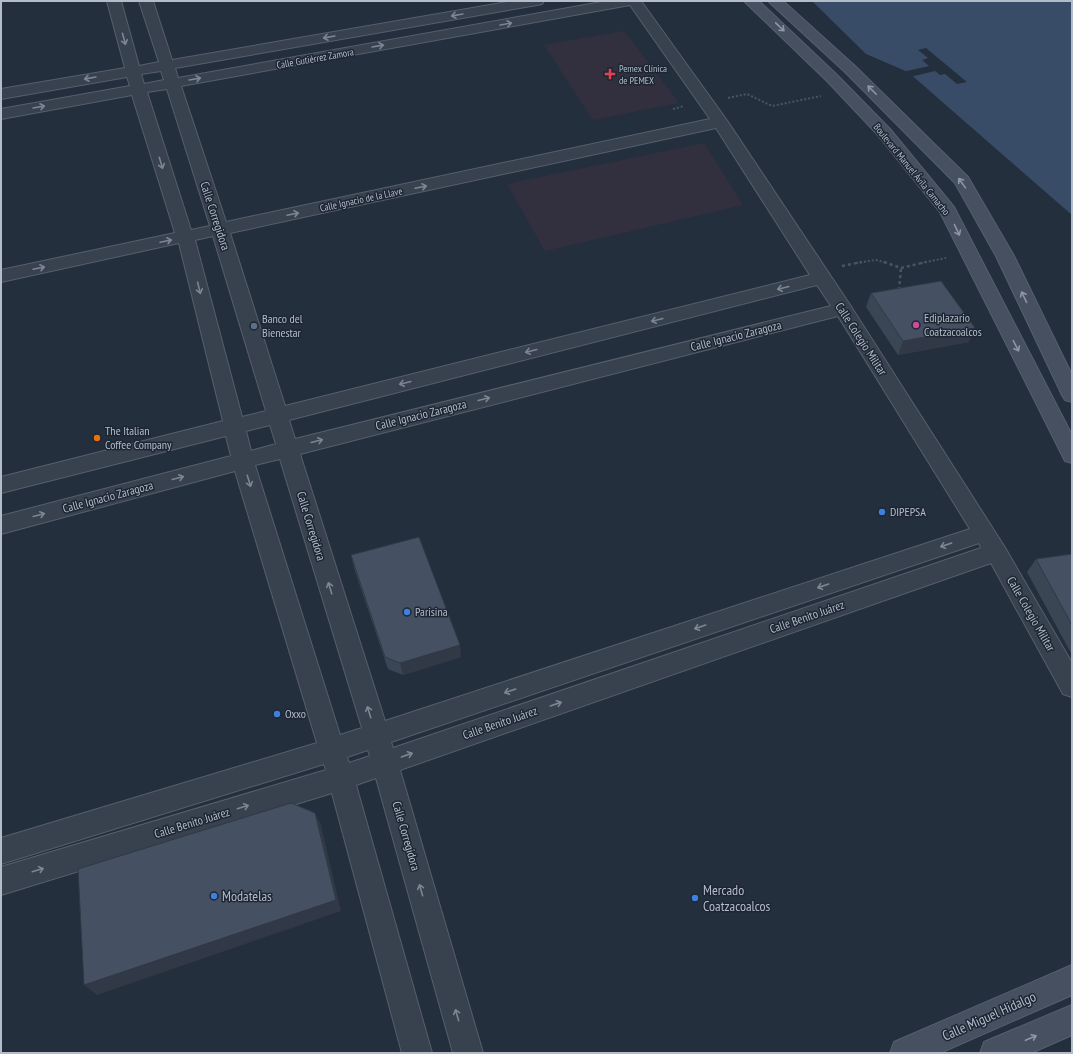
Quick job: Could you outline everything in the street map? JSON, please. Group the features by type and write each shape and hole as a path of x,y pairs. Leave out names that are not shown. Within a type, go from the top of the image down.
{"main road":[{"name":"Boulevard Manuel Ávila Camacho","path":"751,1 845,91 884,132 948,210 968,253 1072,455"},
{"name":"Boulevard Manuel Ávila Camacho","path":"775,1 850,68 962,182 1005,256 1072,395"},
{"name":"Calle Miguel Hidalgo","path":"905,1053 1072,980"},
{"path":"995,1053 1072,1020"}],"street":[{"path":"114,1 135,80 183,230 243,461 341,778 417,1053"},
{"name":"Calle Corregidora","path":"146,1 218,223 385,763 468,1053"},
{"name":"Calle Gutiérrez Zamora","path":"170,74 537,1"},
{"name":"Calle Gutiérrez Zamora","path":"1,94 135,80 630,1"},
{"name":"Calle Colegio Militar","path":"634,1 716,117 819,275 843,309 989,542 1072,686"},
{"name":"Calle Gutiérrez Zamora","path":"1,114 135,80"},
{"name":"Calle Ignacio de la Llave","path":"1,261 218,223 716,117"},
{"name":"Calle Ignacio de la Llave","path":"1,276 183,230"},
{"path":"1,485 819,275"},
{"name":"Calle Ignacio Zaragoza","path":"1,525 287,448 843,309"},
{"name":"Calle Benito Juárez","path":"1,850 332,750 989,542"},
{"name":"Calle Benito Juárez","path":"1,881 341,778 385,763 989,542"}],"path":[{"path":"748,94 772,106 845,91"},
{"path":"819,275 876,260 901,268 968,253"},
{"path":"899,296 901,268"}],"shaded area":[{"name":"Pemex Clínica de PEMEX","path":"624,31 679,103 593,120 544,45"},
{"path":"704,143 743,205 545,251 507,184"}],"water":[{"path":"812,1 1072,1 1072,215 908,72 866,54"}],"pier":[{"path":"926,48 967,82 957,84 945,74 940,75 935,71 910,77 902,72 929,66 922,60 928,58 918,50"}],"building":[{"path":"941,281 975,328 903,341 871,293"},
{"name":"Parisina","path":"419,537 460,645 400,663 385,657 351,555"},
{"path":"1072,554 1072,625 1036,559"},
{"name":"Modatelas","path":"291,803 315,813 336,900 84,985 78,869"}],"place":[{"name":"Pemex Clínica de PEMEX","path":"610,74"},
{"name":"Ediplazario Coatzacoalcos","path":"916,325"},
{"name":"Banco del Bienestar","path":"254,326"},
{"name":"The Italian Coffee Company","path":"97,438"},
{"name":"DIPEPSA","path":"882,512"},
{"name":"Parisina","path":"407,612"},
{"name":"Oxxo","path":"277,714"},
{"name":"Modatelas","path":"214,896"},
{"name":"Mercado Coatzacoalcos","path":"695,898"}]}
